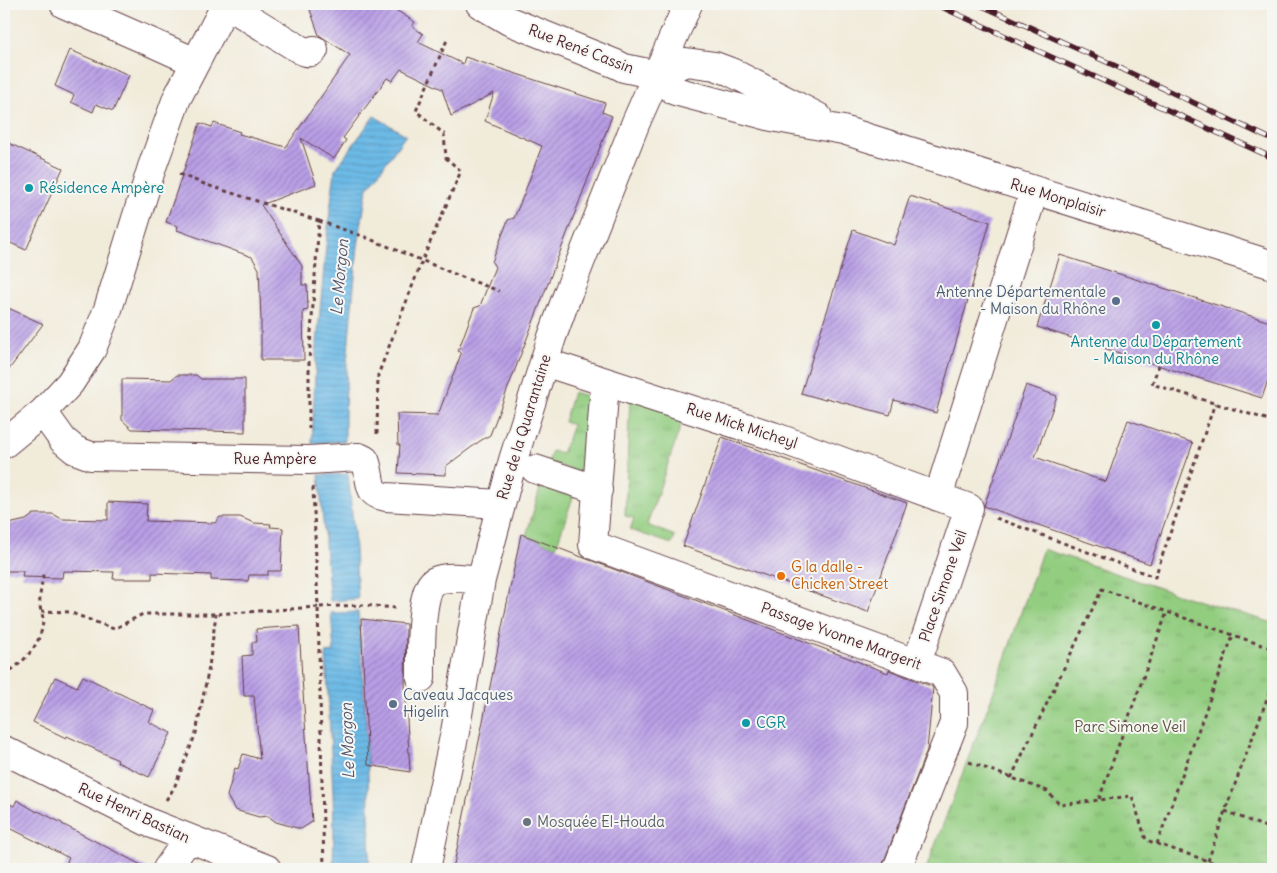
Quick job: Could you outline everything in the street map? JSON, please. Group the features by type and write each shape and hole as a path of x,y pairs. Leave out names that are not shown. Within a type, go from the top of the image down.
{"street":[{"path":"64,4 195,62"},
{"path":"4,444 42,412 70,383 92,349 108,309 152,167 177,98 226,4 301,50 312,52 314,50"},
{"name":"Rue René Cassin","path":"481,4 509,20 624,68 657,75"},
{"name":"Rue de la Quarantaine","path":"426,869 482,580 500,504 513,460 568,293 636,122 688,4"},
{"name":"Rue Monplaisir","path":"657,75 686,62 714,66 731,72 843,130 1273,265"},
{"path":"938,497 1034,191"},
{"name":"Rue Mick Micheyl","path":"544,362 773,436 969,508"},
{"name":"Passage Yvonne Margerit","path":"605,382 593,545 942,673 954,693 954,723 897,869"},
{"name":"Rue Ampère","path":"42,412 64,440 75,450 91,456 309,460 359,457 365,460 368,467 371,488 375,493 386,497 500,504"},
{"path":"535,469 598,490"},
{"name":"Place Simone Veil","path":"917,663 969,508"},
{"path":"421,678 423,612 429,588 433,582 444,578 482,580"},
{"name":"Rue Henri Bastian","path":"4,750 150,824 266,869"},
{"path":"167,869 188,839"}],"path":[{"path":"376,438 378,376 422,261 461,171 446,158 444,134 416,111 447,40"},
{"path":"176,173 365,237 499,291"},
{"path":"319,221 309,360 309,460 313,474 318,607 324,869"},
{"path":"1159,365 1152,384 1270,420 1273,408"},
{"path":"969,508 1155,577 1215,403"},
{"path":"4,675 30,654 39,638 43,621 40,605 43,574"},
{"path":"1011,778 1102,589 1273,649"},
{"path":"41,611 69,612 114,629 143,614 216,614 363,605 423,612"},
{"path":"1099,800 1167,612"},
{"path":"150,824 174,788 196,733 209,667 216,614"},
{"path":"1157,844 1233,635"},
{"path":"1208,861 1273,683"},
{"path":"942,752 1047,791 1060,805 1132,796 1146,840 1232,869"},
{"path":"1225,812 1273,830"}],"green space":[{"path":"573,392 590,397 586,463 582,473 548,462 552,451 562,454 573,425 564,422"},
{"path":"630,397 681,413 681,425 647,525 675,536 672,544 630,530 634,518 625,516"},
{"path":"542,482 574,494 556,547 526,536"},
{"name":"Parc Simone Veil","path":"1043,549 1183,596 1273,623 1273,869 926,869 991,699"}],"water":[{"name":"Le Morgon","path":"374,116 406,135 367,189 358,246 351,317 347,363 345,441 312,444 316,354 335,170"},
{"path":"348,474 358,599 330,601 319,475"},
{"name":"Le Morgon","path":"358,612 368,773 369,869 333,869 333,793 326,653 334,652 331,613"}],"building":[{"path":"308,4 386,4 415,22 412,26 423,34 418,42 463,64 465,57 605,103 602,112 612,116 490,435 446,466 446,475 398,473 400,445 398,445 397,414 438,415 461,354 458,351 474,308 480,306 495,267 492,262 508,220 514,218 542,146 485,121 494,93 451,116 442,89 401,69 392,81 387,78 343,138 346,140 334,159 301,138 316,184 261,205 302,266 302,285 307,285 308,310 303,311 304,360 261,360 259,269 252,257 177,230 178,226 166,222 200,123 212,127 214,123 240,132 239,134 286,147 350,55 319,35"},
{"path":"70,50 129,75 113,111 96,104 93,112 71,102 74,95 55,86"},
{"name":"Résidence Ampère","path":"4,141 63,168 26,250 4,240"},
{"path":"910,196 990,222 936,413 894,400 890,415 801,393 853,230 894,245"},
{"name":"Antenne du Département - Maison du Rhône","path":"1060,255 1273,323 1273,365 1262,398 1037,327"},
{"path":"4,306 43,324 4,376"},
{"path":"177,375 196,375 201,379 245,379 245,432 132,429 122,420 122,379 171,380"},
{"path":"1026,385 1057,396 1035,457 1106,482 1128,420 1193,443 1150,564 984,506"},
{"path":"722,437 907,503 868,612 683,546"},
{"path":"108,502 147,504 146,521 215,523 220,517 240,517 254,523 271,524 270,527 283,528 281,571 268,571 268,575 249,575 248,581 211,580 211,575 152,573 152,579 113,579 114,572 63,571 62,578 22,577 23,571 4,571 4,525 26,520 34,514 53,514 62,519 108,520"},
{"name":"CGR","path":"521,534 888,673 889,670 931,686 933,688 927,750 881,869 453,869"},
{"path":"361,619 406,624 405,684 410,772 368,765"},
{"path":"299,626 312,822 301,829 276,822 268,816 259,817 235,810 227,796 235,768 238,769 243,754 260,759 254,696 244,696 242,656 252,655 252,642 257,642 256,629"},
{"path":"83,676 154,710 149,722 171,733 149,777 117,762 118,760 33,722 55,677 77,687"},
{"path":"17,800 149,869 63,869 69,858 4,825 4,801 14,806"}],"railway":[{"path":"935,4 1273,158"},
{"path":"978,4 1273,140"}],"place":[{"name":"Résidence Ampère","path":"29,188"},
{"name":"Antenne Départementale - Maison du Rhône","path":"1116,301"},
{"name":"Antenne du Département - Maison du Rhône","path":"1156,325"},
{"name":"G la dalle - Chicken Street","path":"781,576"},
{"name":"Caveau Jacques Higelin","path":"393,704"},
{"name":"CGR","path":"746,723"},
{"name":"Mosquée El-Houda","path":"527,822"}]}
